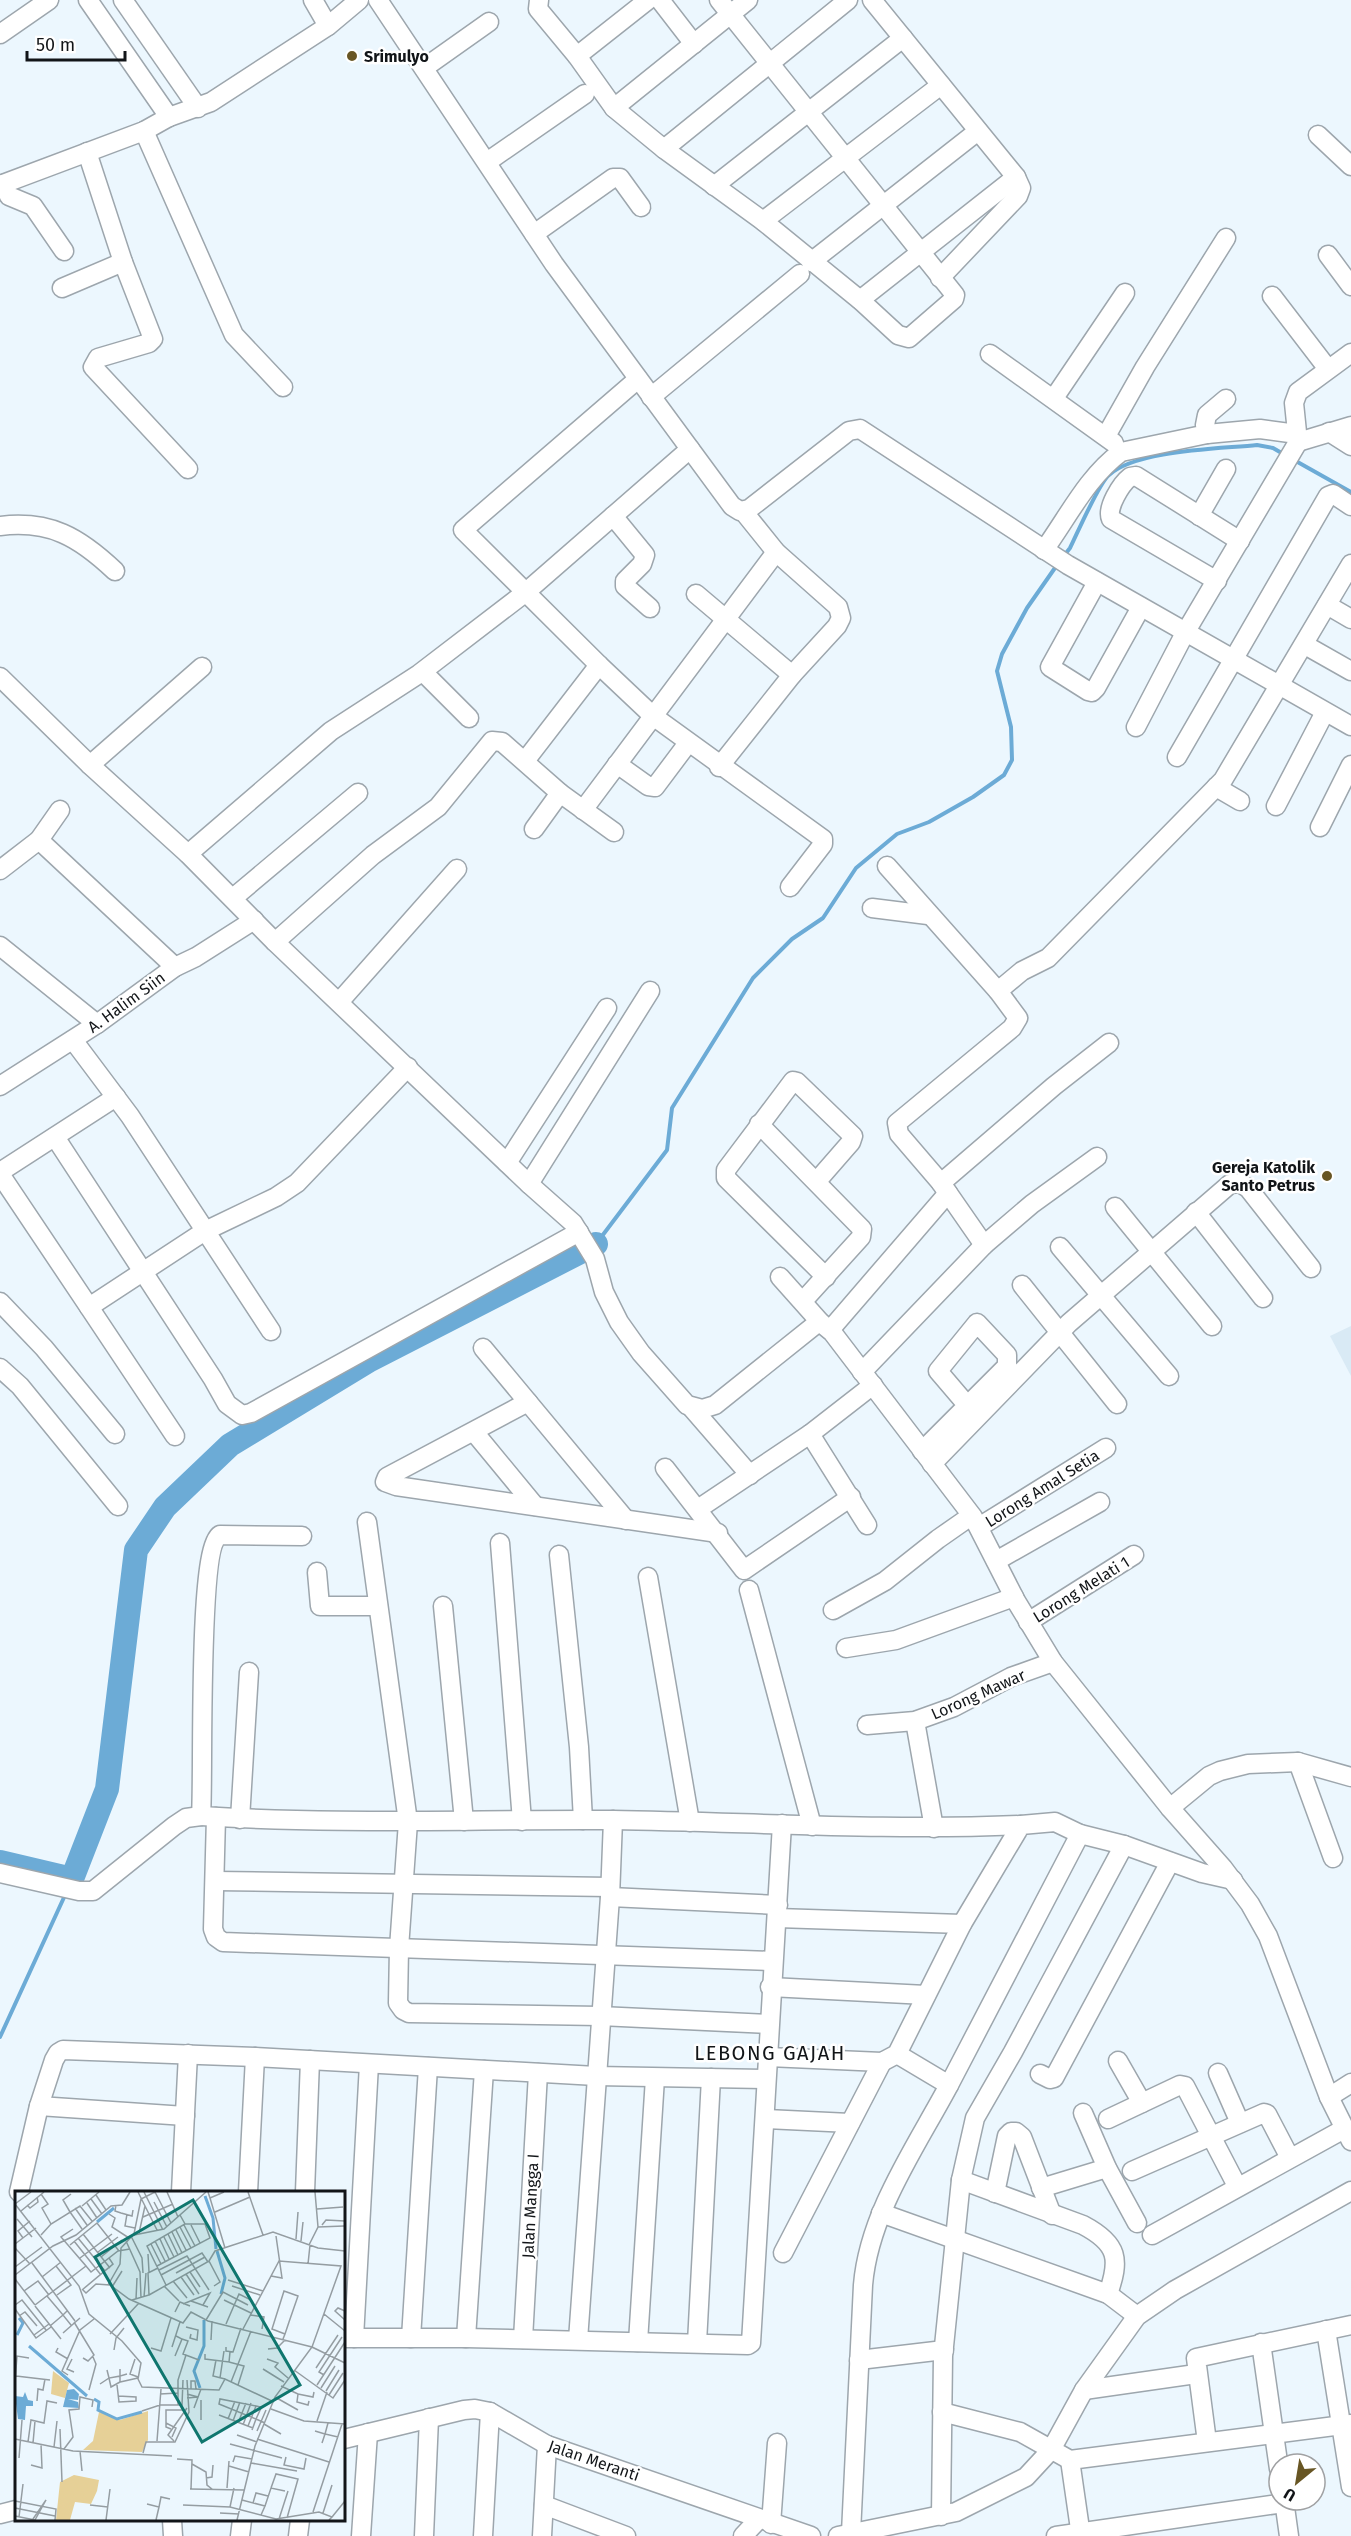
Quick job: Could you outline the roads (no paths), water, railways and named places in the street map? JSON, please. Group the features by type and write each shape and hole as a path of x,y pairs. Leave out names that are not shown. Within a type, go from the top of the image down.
{"street":[{"path":"0,34 49,0"},
{"path":"88,0 170,117"},
{"path":"123,0 198,108"},
{"path":"313,0 328,26"},
{"path":"4,189 149,139 170,117 211,102 328,26 359,0"},
{"path":"539,0 538,9 577,56 614,108 664,149 763,221 805,268 860,300 898,335 909,338 954,299 952,291 725,7"},
{"path":"577,56 648,0"},
{"path":"660,0 694,44"},
{"path":"614,108 694,44 725,7 748,0"},
{"path":"664,149 848,0"},
{"path":"872,0 1016,177 1021,188 1018,196 940,278"},
{"path":"379,1 534,234 732,506 743,511 776,552 838,607 841,614 837,626 792,675 719,767"},
{"path":"424,68 489,22"},
{"path":"714,186 903,38"},
{"path":"763,221 941,85"},
{"path":"487,162 585,94"},
{"path":"651,397 882,205 978,131"},
{"path":"1318,135 1351,166"},
{"path":"149,139 234,335 284,387"},
{"path":"89,160 123,262 153,339 149,343 98,358 93,367 188,470"},
{"path":"860,300 1016,177"},
{"path":"534,234 614,178 620,178 641,207"},
{"path":"4,189 33,206 64,251"},
{"path":"1106,436 1145,368 1226,238"},
{"path":"1328,255 1351,286"},
{"path":"62,288 123,262"},
{"path":"1054,398 1125,293"},
{"path":"1272,296 1328,369"},
{"path":"1136,727 1185,633 1296,442 1294,404 1298,392 1351,353"},
{"path":"990,354 1106,436 1120,466 1240,541"},
{"path":"638,379 465,527 465,532 652,716 719,767 823,839 823,844 790,886"},
{"path":"1207,434 1205,425 1207,415 1211,409 1226,399"},
{"path":"1045,551 1090,482 1120,466 1207,434 1260,429 1296,442 1351,426"},
{"path":"743,511 849,430 860,429 1068,565 1351,726"},
{"path":"1329,432 1351,446"},
{"path":"188,855 331,731 423,672 526,592 690,449"},
{"path":"1120,466 1109,511 1110,519 1217,580"},
{"path":"1199,516 1226,469"},
{"path":"1177,757 1330,494 1351,506"},
{"path":"613,516 645,555 642,564 625,582 625,586 650,608"},
{"path":"0,526 38,525 55,530 86,546 115,571"},
{"path":"583,810 776,552"},
{"path":"998,991 1022,971 1048,958 1216,787 1305,645 1350,566"},
{"path":"1097,582 1051,668 1088,691 1093,691 1141,607"},
{"path":"696,594 792,675"},
{"path":"1327,605 1351,619"},
{"path":"1305,645 1351,671"},
{"path":"525,761 599,665"},
{"path":"90,765 202,668"},
{"path":"423,672 469,718"},
{"path":"0,677 90,765 233,898 275,942 340,1001 528,1184 562,1212 579,1233 595,1259 604,1292 619,1322 641,1353 750,1475"},
{"path":"1276,806 1325,712"},
{"path":"275,942 373,855 438,807 492,741 502,742 560,793 614,832"},
{"path":"617,764 648,786 655,787 688,743"},
{"path":"1320,827 1351,765"},
{"path":"1216,787 1240,801"},
{"path":"233,898 358,793"},
{"path":"534,829 560,793"},
{"path":"0,870 39,840 60,810"},
{"path":"39,840 175,967"},
{"path":"887,866 1017,1015 1017,1023 897,1123 899,1134 945,1188 984,1245"},
{"path":"340,1001 457,869"},
{"path":"872,908 928,915"},
{"name":"A. Halim Siin","path":"0,1086 74,1040 175,967 196,957 254,920"},
{"path":"0,945 97,1024"},
{"path":"528,1184 650,991"},
{"path":"507,1163 607,1008"},
{"path":"74,1040 116,1097 271,1331"},
{"path":"825,1327 945,1188 1054,1086 1109,1043"},
{"path":"88,1307 205,1231 276,1197 297,1183 408,1067"},
{"path":"817,1181 853,1138 840,1122 797,1082 793,1081 726,1170 726,1178 826,1277"},
{"path":"116,1097 0,1173 175,1436"},
{"path":"759,1124 858,1222 863,1233 803,1301"},
{"path":"55,1137 227,1404 242,1415 251,1413 579,1233"},
{"path":"698,1509 810,1434 867,1379 984,1245 1032,1204 1097,1157"},
{"path":"927,1457 1101,1295 1230,1184 1240,1183 1248,1188 1311,1268"},
{"path":"1115,1207 1212,1326"},
{"path":"1196,1212 1263,1298"},
{"path":"1060,1247 1169,1376"},
{"path":"780,1276 867,1379 975,1521 1014,1597 1053,1662 1170,1808 1233,1880 1268,1936 1329,2097 1347,2135 1290,2158 1152,2235"},
{"path":"1022,1285 1117,1404"},
{"path":"0,1302 44,1348 115,1434"},
{"path":"691,1407 702,1408 715,1405 803,1333 815,1325 825,1327"},
{"path":"483,1348 626,1520"},
{"path":"0,1368 20,1386 118,1506"},
{"path":"528,1402 387,1477 384,1482 396,1486 718,1533"},
{"path":"927,1457 968,1405"},
{"path":"474,1432 535,1506"},
{"path":"810,1434 867,1525"},
{"name":"Lorong Amal Setia","path":"833,1610 894,1575 938,1539 1106,1448"},
{"path":"665,1468 718,1533 744,1570 851,1497"},
{"path":"996,1561 1100,1502"},
{"path":"367,1522 408,1822 399,1948 399,2003 406,2012 600,2016 768,2024"},
{"path":"302,1536 220,1535 213,1543 208,1576 201,1690 208,1817 215,1881 213,1932 218,1939 223,1942 773,1961"},
{"path":"500,1543 522,1821"},
{"path":"559,1555 579,1747 583,1821"},
{"name":"Lorong Melati 1","path":"1028,1622 1134,1555"},
{"path":"317,1572 320,1606 378,1606"},
{"path":"648,1577 690,1822"},
{"path":"749,1590 812,1826"},
{"path":"846,1648 908,1636 1014,1597"},
{"path":"443,1606 464,1821"},
{"name":"Lorong Mawar","path":"867,1725 915,1721 954,1707 1011,1677 1053,1662"},
{"path":"240,1819 249,1672"},
{"path":"915,1721 934,1828"},
{"path":"1170,1808 1201,1781 1220,1771 1255,1763 1298,1762 1346,1776 1351,1791"},
{"path":"1298,1762 1333,1858"},
{"path":"0,1873 79,1891 96,1890 186,1818 208,1817 408,1822 613,1820 934,1828 1052,1822 1080,1834 1124,1845 1209,1875 1233,1880"},
{"path":"578,2340 610,1892 613,1820"},
{"path":"369,2064 349,2338 748,2344 752,2342 766,2119 770,1987 782,1824"},
{"path":"783,2253 850,2123 926,1995 962,1924 1021,1825"},
{"path":"1080,1834 881,2213 867,2250 845,2534 884,2532 941,2516 967,2507 1017,2483 1034,2470 1051,2450 1084,2390 1137,2316 1175,2290 1351,2191"},
{"path":"941,2516 944,2350 961,2180 979,2108 1013,2052 1124,1845"},
{"path":"1040,2074 1050,2079 1054,2078 1170,1862"},
{"path":"215,1881 402,1884 610,1892 777,1911 962,1924"},
{"path":"770,1987 926,1995"},
{"path":"19,2191 39,2106 54,2060 63,2050 255,2057 596,2076 766,2079"},
{"path":"181,2191 188,2054"},
{"path":"248,2191 255,2057"},
{"path":"768,2057 889,2058 949,2085"},
{"path":"305,2191 310,2060"},
{"path":"1118,2061 1142,2103"},
{"path":"411,2338 428,2067"},
{"path":"466,2338 484,2070"},
{"name":"Jalan Mangga I","path":"523,2339 538,2073"},
{"path":"1218,2073 1240,2123"},
{"path":"638,2342 655,2078"},
{"path":"697,2343 711,2078"},
{"path":"1329,2097 1351,2083"},
{"path":"1108,2119 1180,2085 1185,2086 1237,2186"},
{"path":"39,2106 185,2116"},
{"path":"1083,2113 1107,2168 1137,2223"},
{"path":"1132,2171 1264,2113 1267,2114 1290,2158"},
{"path":"766,2119 850,2123"},
{"path":"995,2193 1008,2136 1013,2131 1022,2137 1052,2215"},
{"path":"1041,2188 1107,2168"},
{"path":"961,2180 1094,2231 1110,2247 1116,2260 1116,2271 1108,2294"},
{"path":"881,2213 1108,2294 1137,2316"},
{"path":"1207,2442 1197,2374 1198,2357 1351,2325"},
{"path":"1326,2330 1346,2425 1351,2487"},
{"path":"1261,2343 1277,2452"},
{"path":"859,2360 944,2350"},
{"path":"1084,2390 1197,2374"},
{"name":"Jalan Meranti","path":"345,2439 470,2409 490,2412 547,2445 654,2481 764,2522 811,2536"},
{"path":"483,2536 490,2412"},
{"path":"942,2412 1010,2429 1038,2441 1070,2460 1346,2425"},
{"path":"424,2536 429,2418"},
{"path":"362,2536 368,2433"},
{"path":"743,2536 764,2522 777,2443"},
{"path":"542,2536 547,2445"},
{"path":"1070,2460 1081,2534"},
{"path":"1056,2536 1267,2504"},
{"path":"544,2505 626,2536"},
{"path":"0,2514 15,2510"},
{"path":"1286,2512 1289,2536"},
{"path":"172,2521 173,2536"},
{"path":"240,2536 242,2521"},
{"path":"298,2536 300,2521"}],"waterway":[{"path":"1063,557 1070,548 1105,480 1122,467 1138,460 1179,452 1257,445 1273,448 1285,455"},
{"path":"1294,460 1351,492"},
{"path":"596,1244 667,1150 672,1108 753,978 792,939 823,918 856,868 897,834 929,822 973,797 1004,775 1012,760 1011,727 997,671 1002,654 1027,608 1057,565"},
{"path":"0,1862 72,1879 107,1789 136,1550 165,1507 230,1445 370,1360 596,1244"},
{"path":"0,2037 66,1893"}],"place":[{"name":"Srimulyo","path":"352,56"},
{"name":"Gereja Katolik Santo Petrus","path":"1327,1176"}],"district":[{"name":"LEBONG GAJAH","path":"770,2053"}]}
